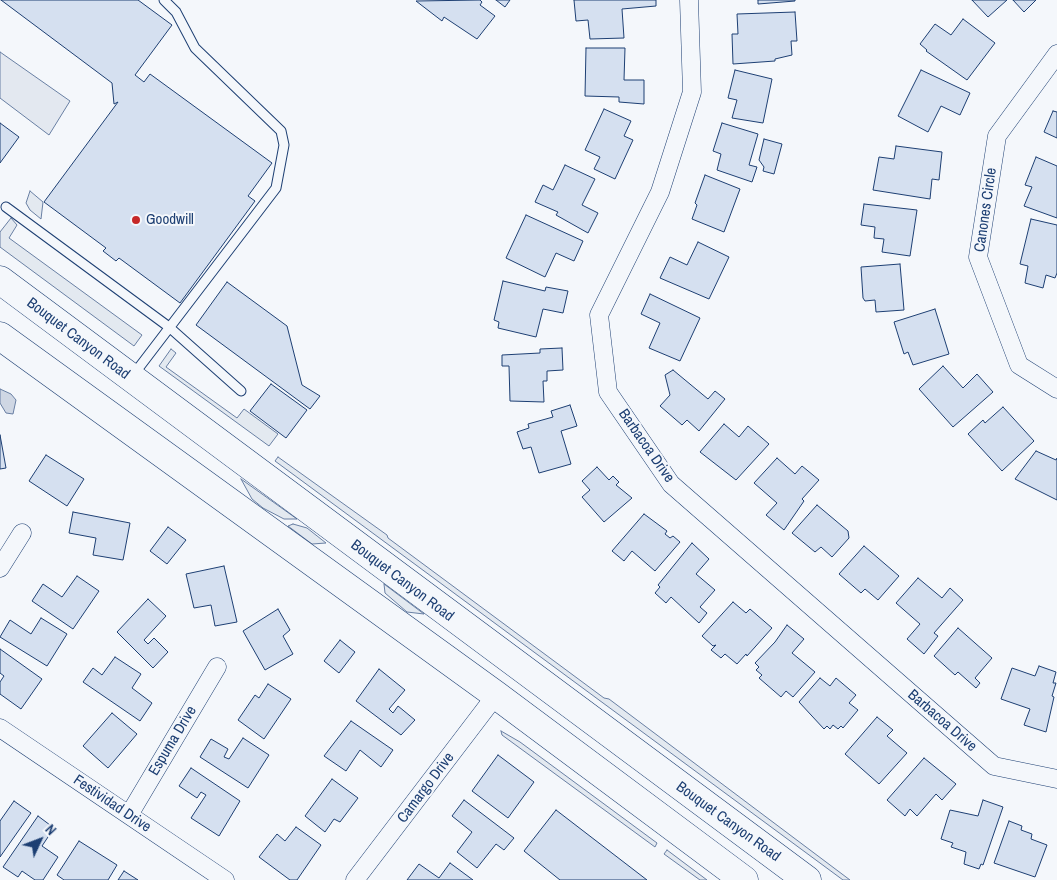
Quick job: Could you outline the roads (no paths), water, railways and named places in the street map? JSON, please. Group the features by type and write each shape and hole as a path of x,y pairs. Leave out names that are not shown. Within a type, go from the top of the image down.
{"main road":[{"name":"Bouquet Canyon Road","path":"0,280 130,379 806,880"},
{"path":"0,336 496,696 744,880"},
{"path":"107,413 130,379"},
{"path":"496,696 518,667"}],"street":[{"name":"Barbacoa Drive","path":"688,0 692,92 660,192 599,315 608,392 671,484 994,766 1057,779"},
{"name":"Canones Circle","path":"1057,54 997,136 978,258 1019,365 1057,389"},
{"path":"0,568 22,533"},
{"name":"Espuma Drive","path":"128,816 217,667"},
{"name":"Camargo Drive","path":"355,880 496,696"},
{"name":"Festividad Drive","path":"0,728 225,880"}],"lane":[{"path":"130,379 276,188 284,145 281,131 195,48 176,12 164,0"},
{"path":"6,207 169,326 240,391"}],"place":[{"name":"Goodwill","path":"136,220"}]}
